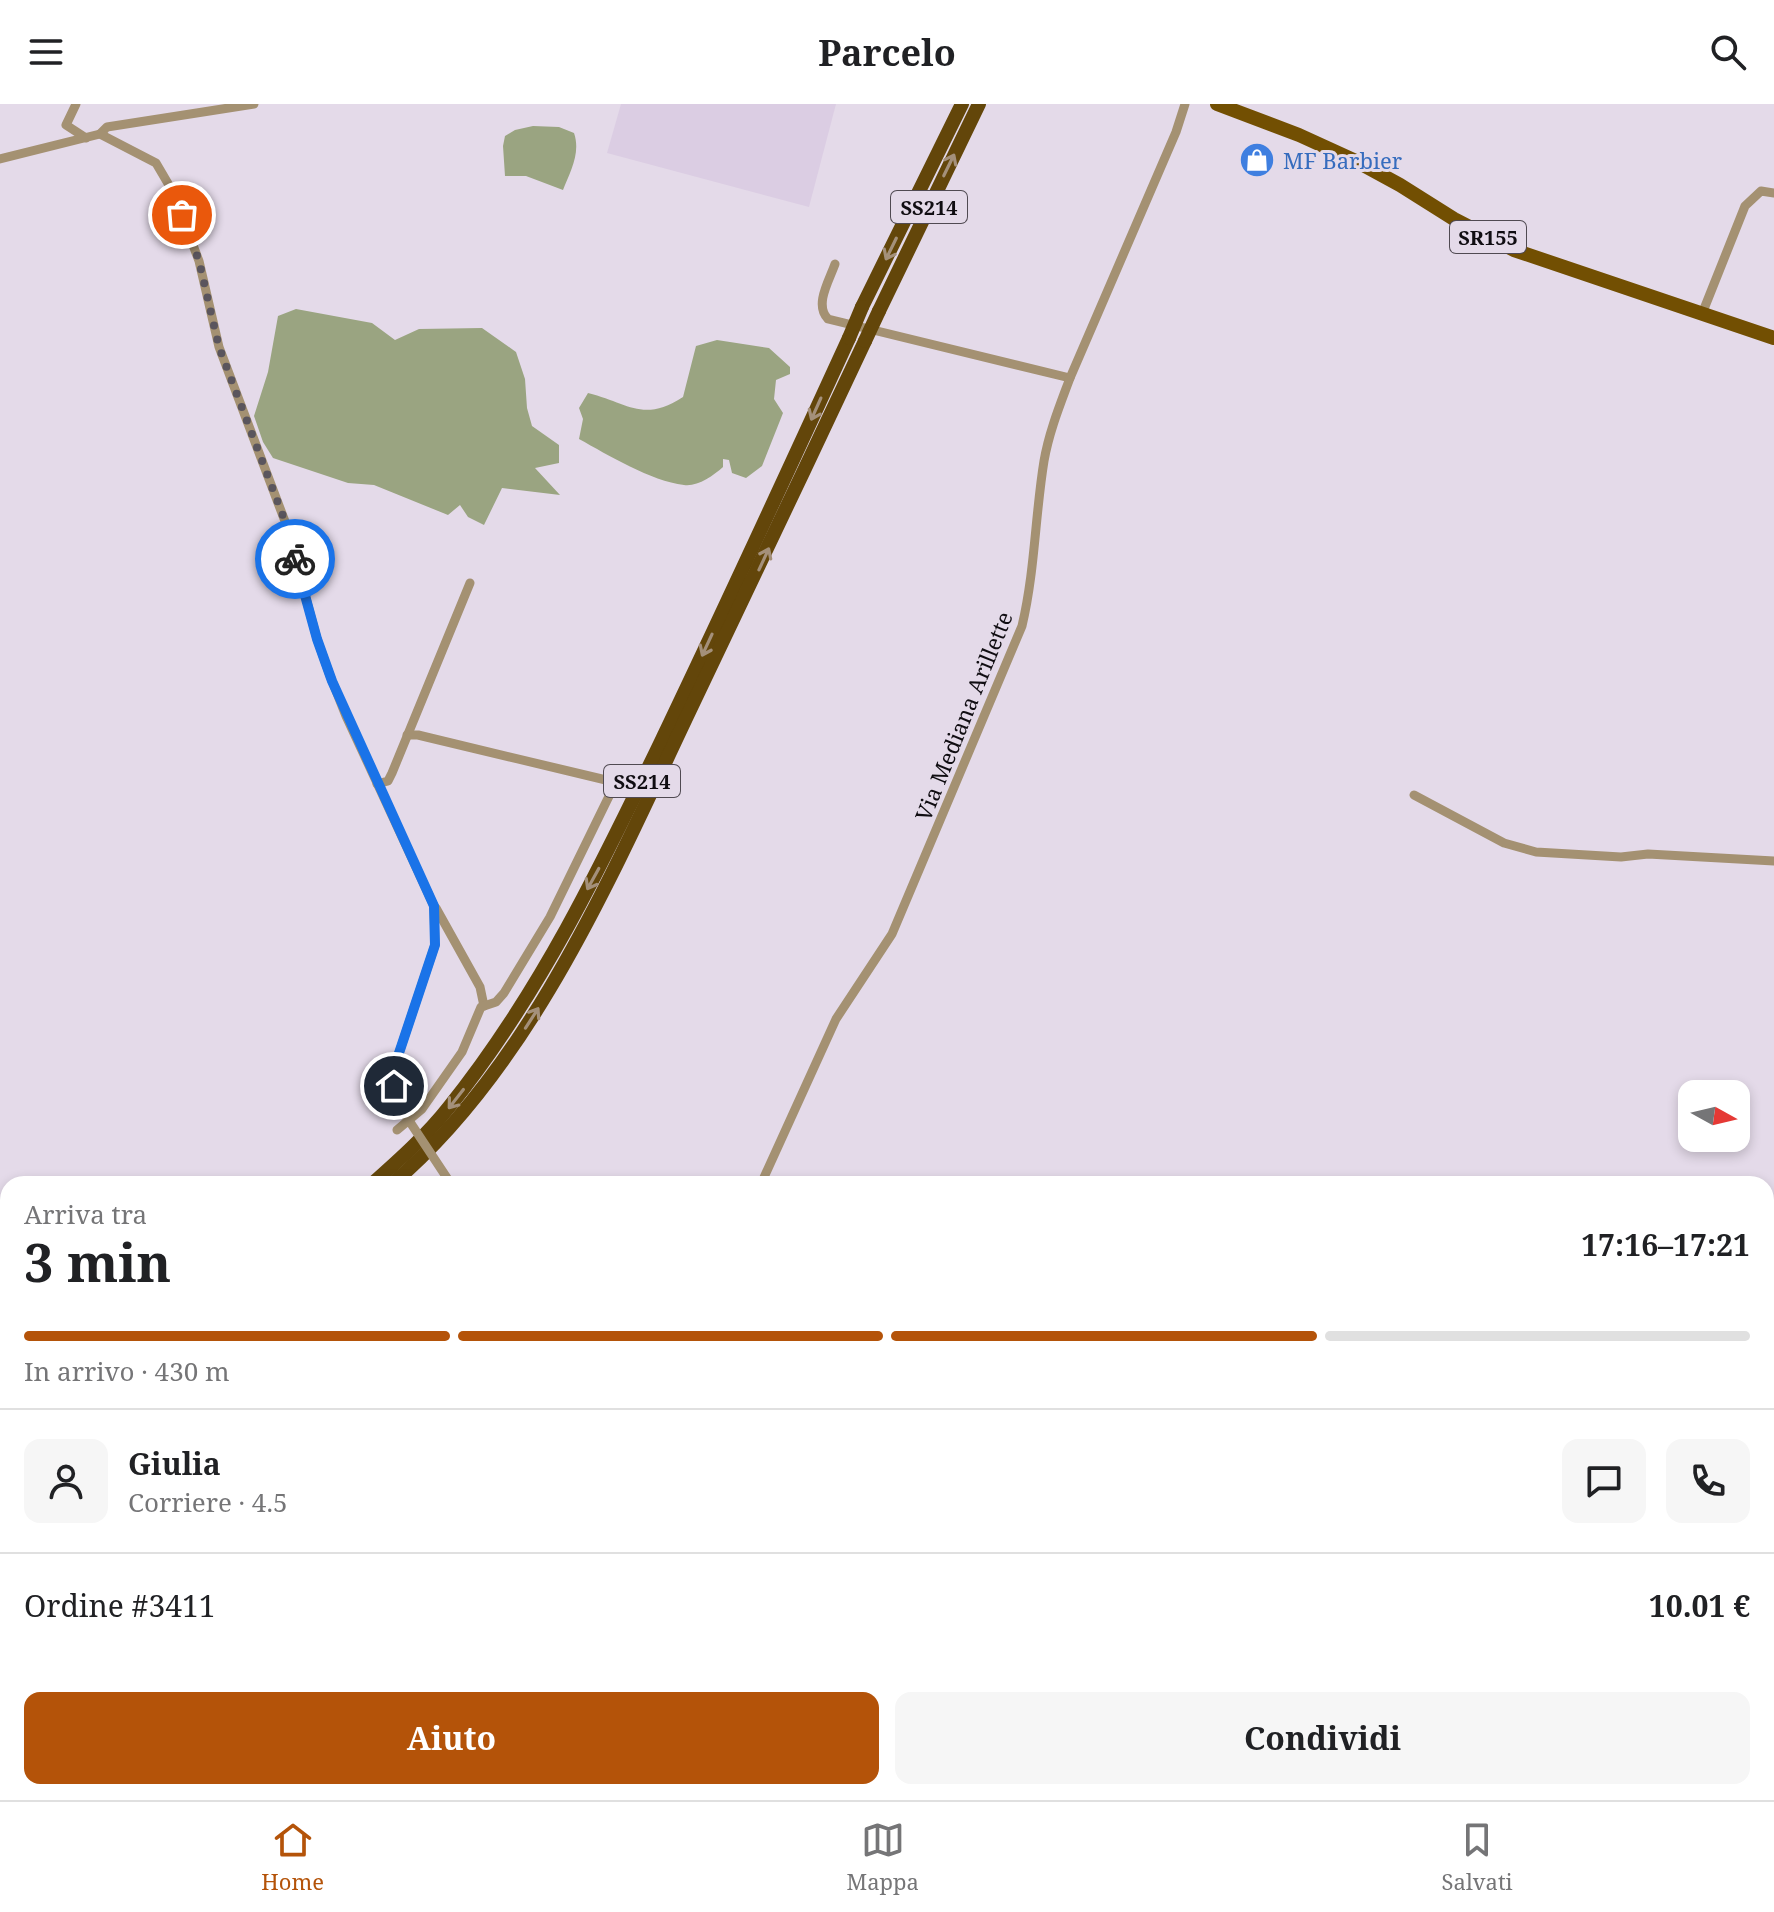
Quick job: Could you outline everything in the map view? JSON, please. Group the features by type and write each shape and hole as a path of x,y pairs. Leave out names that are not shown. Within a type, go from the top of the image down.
{"highway":[{"name":"SS214","path":"380,1176 447,1110 488,1056 529,996 609,850 747,562 862,307 962,104"},
{"name":"SS214","path":"400,1176 461,1117 502,1063 544,999 622,854 979,104"}],"main road":[{"name":"SR155","path":"1217,104 1299,135 1356,161 1454,219 1514,250 1774,338"}],"street":[{"path":"76,104 66,125 86,138"},
{"path":"0,159 100,134 107,127 254,104"},
{"name":"Via Mediana Arillette","path":"765,1176 836,1019 892,934 1022,626 1031,585 1045,458 1070,378 1176,132 1185,104"},
{"path":"100,134 156,163 173,192 199,261 219,347 286,524 317,639 346,716 434,906 474,974 484,1006"},
{"path":"1702,314 1745,206 1761,191 1774,193"},
{"path":"835,264 821,304 822,312 828,319 1070,378"},
{"path":"377,784 388,781 470,583"},
{"path":"397,1130 422,1109 462,1052 481,1007 496,1002 504,993 543,929 614,786 606,780 418,735 407,735"},
{"path":"1414,795 1504,843 1536,852 1774,861"},
{"path":"434,906 435,945 394,1068 396,1100 446,1176"}],"shaded area":[{"path":"621,104 836,104 809,207 607,153"}],"green space":[{"path":"533,126 559,127 574,133 575,155 563,190 526,176 505,176 505,136"},
{"path":"296,309 372,323 395,340 419,329 482,328 516,352 525,379 532,426 559,445 559,463 535,468 560,495 502,488 484,525 468,517 460,505 448,515 374,485 348,483 273,458 263,442 254,416 268,372 278,316"},
{"path":"717,340 769,348 790,367 790,374 776,380 774,399 783,413 762,466 746,478 732,473 729,460 723,459 723,467 699,483 671,483 579,439 583,419 579,408 588,393 646,410 669,405 683,397 696,346"}],"way so far":[{"path":"182,215 199,261 219,347 286,524 295,559"}],"place":[{"name":"MF Barbier","path":"1257,160"}],"route":[{"path":"295,559 317,639 346,716 434,906 435,945 394,1068 394,1086"}]}
